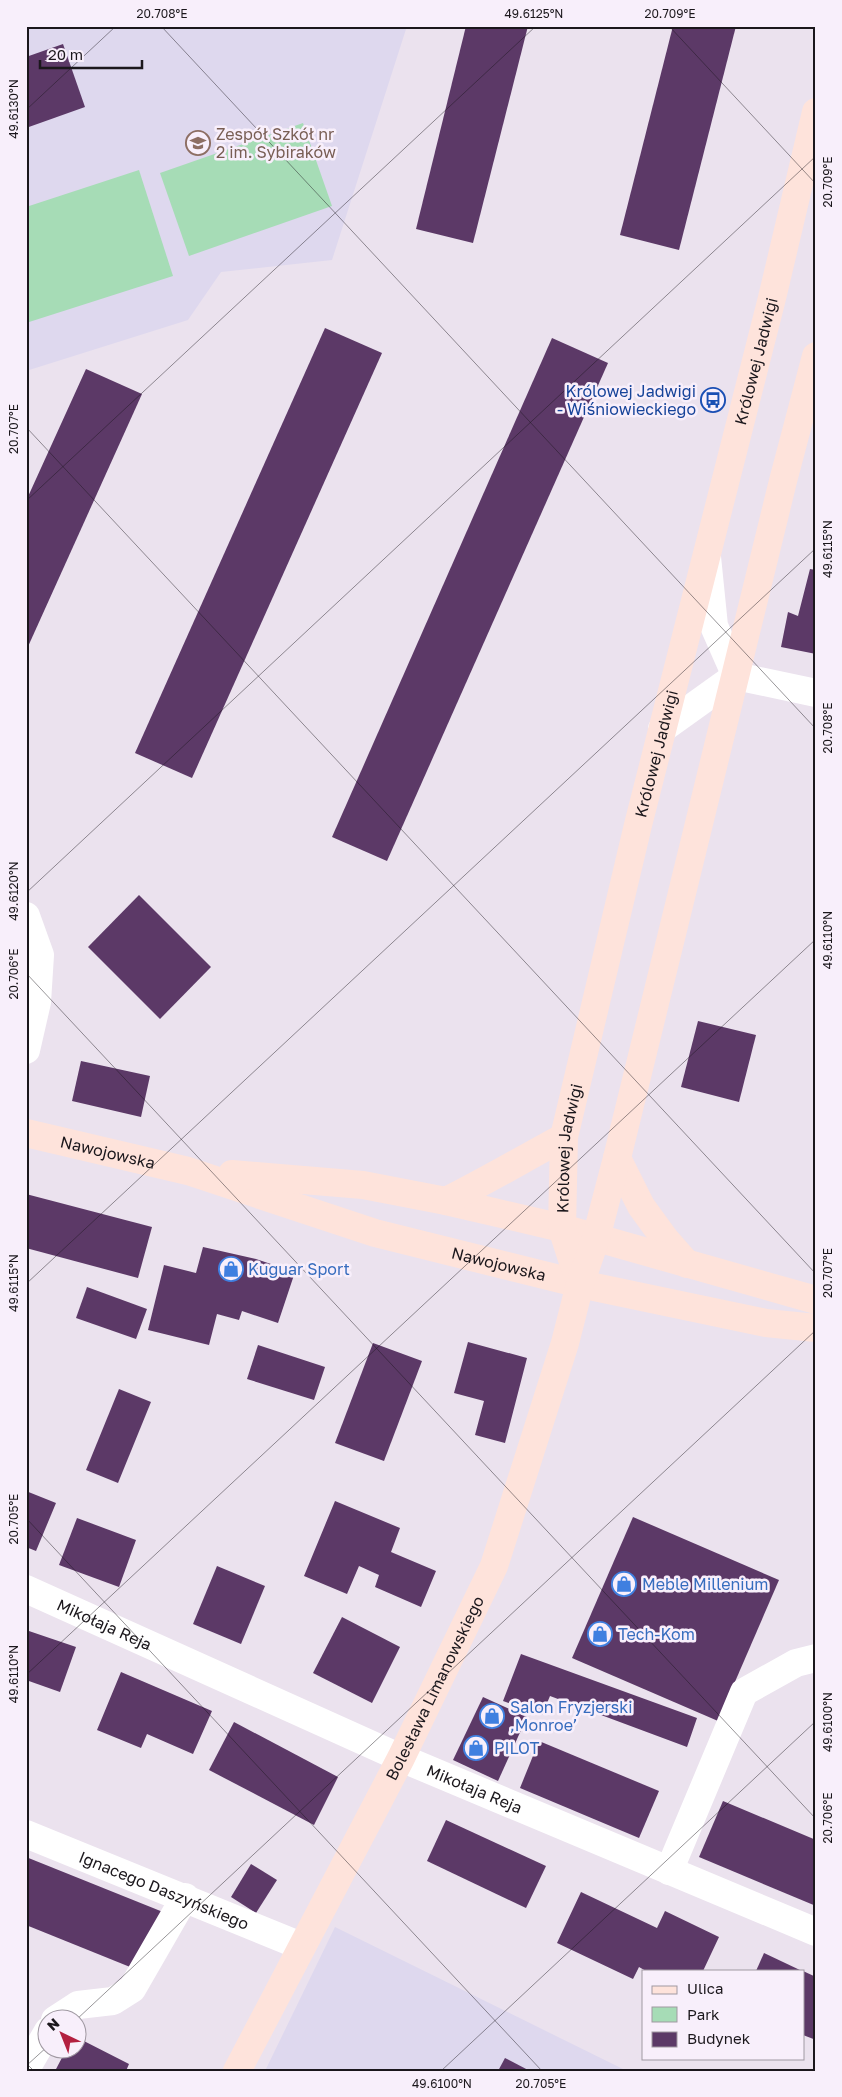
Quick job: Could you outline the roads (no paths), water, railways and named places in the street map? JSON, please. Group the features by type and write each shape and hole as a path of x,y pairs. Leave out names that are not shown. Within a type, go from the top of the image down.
{"main road":[{"name":"Królowej Jadwigi","path":"580,1284 562,1228 564,1137 662,730 772,298 815,117"},
{"path":"580,1284 596,1238 617,1158 816,356"},
{"name":"Nawojowska","path":"26,1133 188,1171 375,1233 580,1284 766,1323 816,1328"},
{"path":"446,1201 492,1178 564,1137"},
{"path":"617,1158 641,1206 665,1239 687,1264"},
{"name":"Nawojowska","path":"188,1171 363,1185 446,1201 562,1228 816,1300"},
{"name":"Bolesława Limanowskiego","path":"238,2071 301,1946 401,1758 494,1566 565,1343 580,1284"}],"street":[{"path":"706,556 714,626 736,676"},
{"path":"662,730 736,676 816,693"},
{"path":"26,916 40,955 37,1002 26,1050"},
{"name":"Mikołaja Reja","path":"26,1589 401,1758 816,1932"},
{"path":"669,1871 744,1692 796,1664 816,1658"},
{"name":"Ignacego Daszyńskiego","path":"26,1834 185,1897 301,1946"},
{"path":"70,2010 78,2005 113,2001 132,1989 185,1897"},
{"path":"26,2069 38,2048"}],"place":[{"name":"Zespół Szkół nr 2 im. Sybiraków","path":"198,143"},
{"name":"Królowej Jadwigi - Wiśniowieckiego","path":"713,400"},
{"name":"Kuguar Sport","path":"231,1269"},
{"name":"Meble Millenium","path":"624,1584"},
{"name":"Tech-Kom","path":"600,1634"},
{"name":"Salon Fryzjerski ‚Monroe’","path":"492,1716"},
{"name":"PILOT","path":"476,1748"}]}
